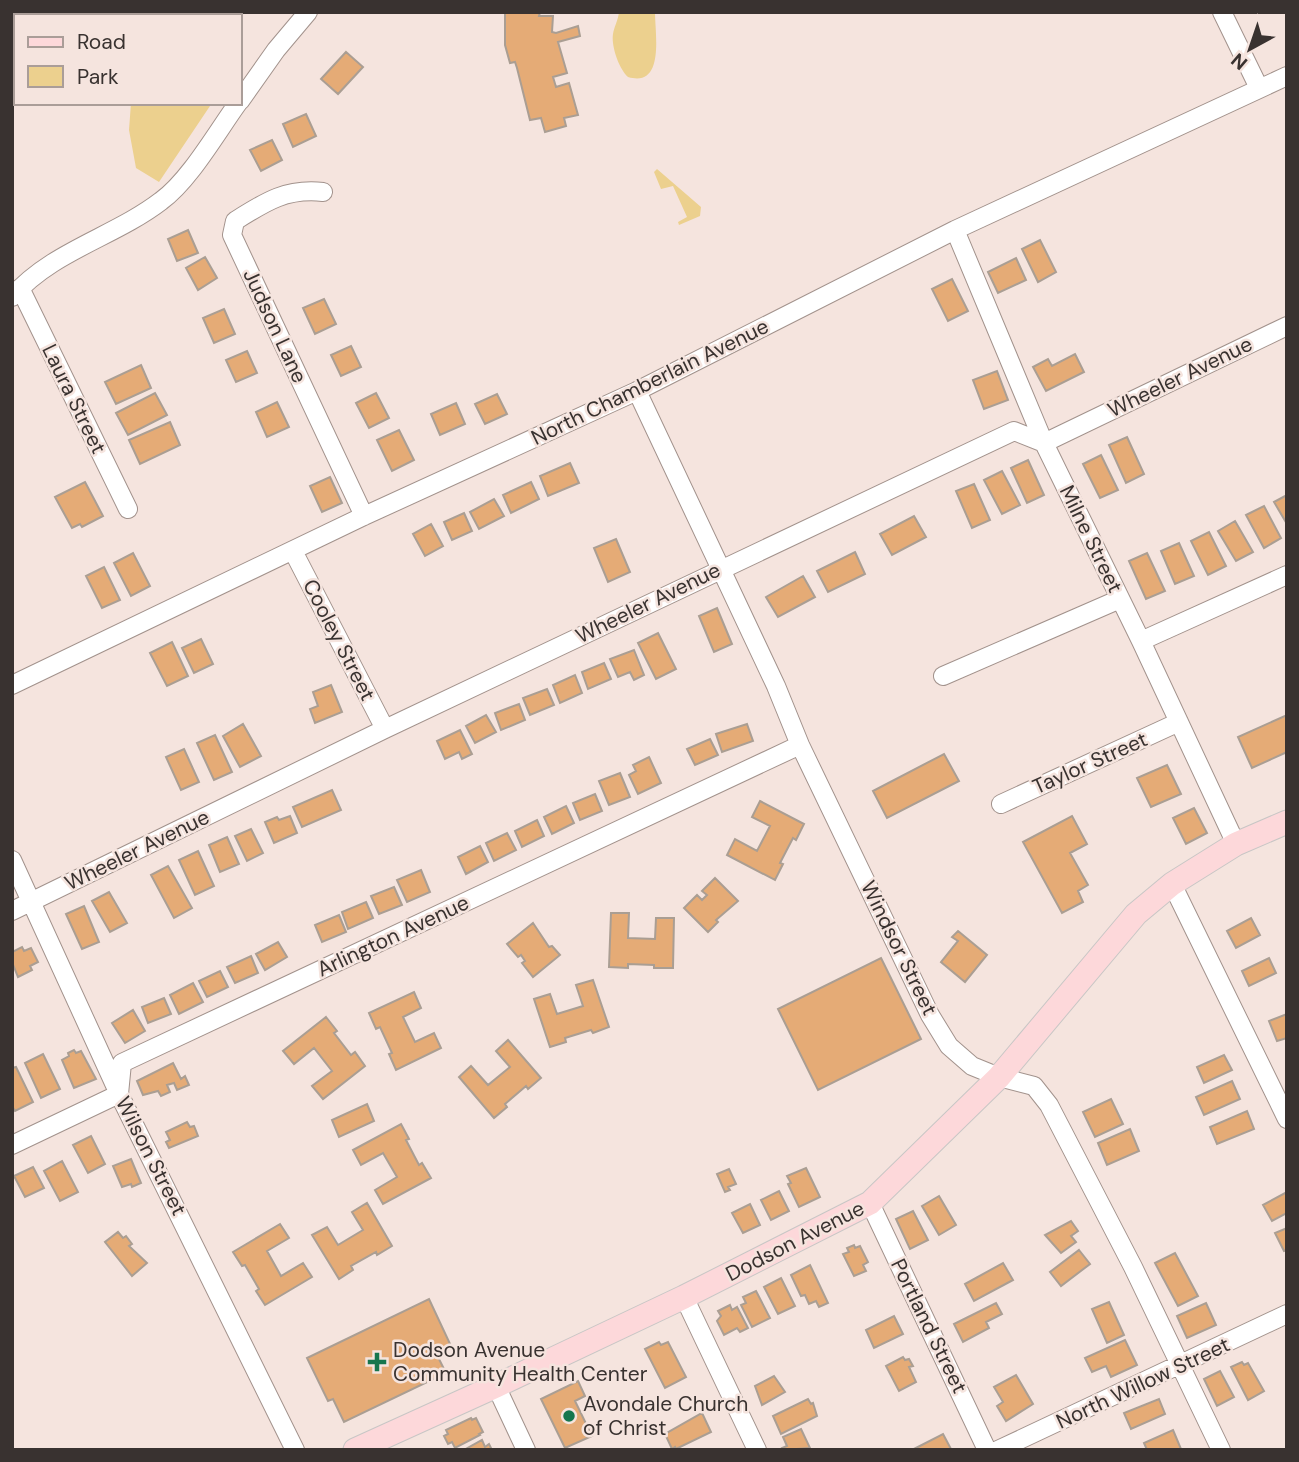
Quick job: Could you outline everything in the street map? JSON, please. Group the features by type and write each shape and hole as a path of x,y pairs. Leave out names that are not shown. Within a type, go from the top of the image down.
{"main road":[{"name":"Dodson Avenue","path":"355,1450 684,1297 870,1203 999,1077 1136,914 1172,884 1237,844 1287,822"}],"street":[{"path":"242,98 276,50 308,12"},
{"path":"1222,12 1259,88"},
{"name":"North Chamberlain Avenue","path":"12,685 364,516 637,391 955,230 1287,76"},
{"path":"16,293 52,261 132,221 164,199 186,175 237,105"},
{"name":"Judson Lane","path":"323,192 303,190 269,200 235,221 232,235 364,516"},
{"name":"Milne Street","path":"955,230 1044,443 1237,844"},
{"name":"Laura Street","path":"16,293 128,509"},
{"name":"Wheeler Avenue","path":"12,911 719,569 1014,431 1044,443 1287,326"},
{"name":"Windsor Street","path":"637,391 776,686 800,745 930,1015 949,1046 972,1066 999,1077 1034,1086 1049,1105 1133,1267 1221,1450"},
{"name":"Cooley Street","path":"293,551 385,729"},
{"path":"1141,641 1287,575"},
{"path":"943,676 1120,599"},
{"name":"Taylor Street","path":"1000,804 1179,722"},
{"name":"Arlington Avenue","path":"119,1094 122,1063 800,745"},
{"name":"Wilson Street","path":"12,860 119,1094 295,1450"},
{"path":"1172,884 1287,1119"},
{"path":"12,1145 119,1094"},
{"name":"Portland Street","path":"870,1203 987,1450"},
{"path":"684,1297 757,1450"},
{"name":"North Willow Street","path":"998,1450 1287,1314"},
{"path":"496,1386 526,1450"}],"green space":[{"path":"12,12 196,12 14,14 12,83"},
{"path":"619,12 655,12 655,57 648,75 640,78 628,77 616,57 613,39"},
{"path":"131,105 211,105 159,182 136,168 129,130"},
{"path":"657,169 701,207 700,216 679,225 678,222 687,217 673,186 661,189 654,172"}],"building":[{"path":"505,12 540,12 539,16 553,16 552,32 556,33 578,26 580,36 558,42 567,73 553,77 556,87 569,83 578,115 564,118 566,126 545,132 541,118 530,120 515,62 510,63 505,45"},
{"path":"346,52 363,67 338,94 321,79"},
{"path":"306,114 316,136 293,147 283,124"},
{"path":"272,140 282,160 261,171 250,150"},
{"path":"188,230 198,253 177,261 168,239"},
{"path":"1040,240 1056,272 1038,282 1022,249"},
{"path":"205,257 217,278 198,290 186,268"},
{"path":"1016,258 1026,280 998,293 988,272"},
{"path":"952,279 968,311 948,321 932,289"},
{"path":"324,299 336,324 315,334 303,308"},
{"path":"224,309 235,334 214,343 203,318"},
{"path":"351,346 361,367 341,376 331,355"},
{"path":"247,351 257,373 236,382 226,360"},
{"path":"1075,354 1084,372 1046,391 1033,367 1048,359 1052,366"},
{"path":"141,365 151,388 116,404 105,382"},
{"path":"997,371 1008,400 984,409 973,380"},
{"path":"155,393 167,415 128,435 116,413"},
{"path":"376,393 389,418 369,428 356,403"},
{"path":"497,394 507,414 485,424 475,404"},
{"path":"277,402 289,427 267,437 256,412"},
{"path":"456,403 465,424 440,435 431,414"},
{"path":"170,422 180,445 140,464 129,440"},
{"path":"399,430 414,460 392,471 377,440"},
{"path":"1127,437 1144,474 1126,483 1109,445"},
{"path":"1101,455 1118,490 1100,498 1083,464"},
{"path":"1028,460 1044,495 1027,503 1011,468"},
{"path":"570,463 579,483 548,496 540,476"},
{"path":"1002,471 1020,505 1002,514 984,480"},
{"path":"330,477 342,503 322,512 310,486"},
{"path":"85,482 103,516 82,527 80,524 72,528 55,497"},
{"path":"531,482 539,499 511,513 503,495"},
{"path":"974,484 990,520 972,528 956,491"},
{"path":"1287,495 1287,524 1274,502"},
{"path":"494,499 504,516 479,529 470,512"},
{"path":"1264,506 1281,538 1264,548 1246,515"},
{"path":"464,513 472,531 452,540 444,522"},
{"path":"914,516 926,537 892,555 880,534"},
{"path":"1235,521 1253,552 1236,561 1218,531"},
{"path":"431,524 443,546 425,556 413,534"},
{"path":"1209,532 1226,566 1208,575 1191,541"},
{"path":"616,539 630,572 608,582 594,548"},
{"path":"1179,543 1194,576 1175,584 1161,551"},
{"path":"855,552 865,574 828,592 817,571"},
{"path":"133,553 150,586 131,596 114,563"},
{"path":"1147,553 1165,591 1146,599 1129,561"},
{"path":"104,567 120,600 102,608 86,576"},
{"path":"803,576 815,597 778,617 766,597"},
{"path":"717,608 732,644 714,652 699,616"},
{"path":"658,633 676,669 656,679 638,643"},
{"path":"201,639 213,664 194,673 182,648"},
{"path":"172,642 188,676 167,686 150,653"},
{"path":"634,650 644,675 634,680 630,672 618,677 610,659"},
{"path":"604,663 611,679 588,689 582,672"},
{"path":"575,675 582,693 560,703 553,685"},
{"path":"331,685 342,712 315,723 310,709 318,706 313,692"},
{"path":"547,689 554,705 530,715 523,698"},
{"path":"519,704 525,720 501,730 495,713"},
{"path":"486,715 496,732 475,743 466,726"},
{"path":"1287,715 1287,752 1252,768 1238,737"},
{"path":"243,724 261,756 240,767 223,736"},
{"path":"747,724 753,741 722,752 716,734"},
{"path":"460,730 472,754 462,759 459,752 445,759 437,741"},
{"path":"215,735 232,772 214,780 197,743"},
{"path":"710,739 718,755 695,765 687,749"},
{"path":"184,749 199,782 181,790 166,757"},
{"path":"944,754 959,781 887,818 873,791"},
{"path":"649,757 661,783 638,794 629,775 636,771 633,765"},
{"path":"1167,765 1181,794 1151,807 1137,778"},
{"path":"620,773 630,797 609,805 599,781"},
{"path":"332,790 341,810 302,827 293,807"},
{"path":"595,794 602,811 580,820 573,803"},
{"path":"760,801 804,824 780,863 783,864 775,880 727,855 735,839 757,851 770,826 752,817"},
{"path":"566,806 574,823 552,834 544,817"},
{"path":"1194,808 1207,833 1186,844 1173,818"},
{"path":"290,816 297,833 274,843 265,822"},
{"path":"1072,816 1087,844 1070,853 1088,885 1078,891 1083,902 1062,913 1023,842"},
{"path":"537,820 544,836 522,847 515,831"},
{"path":"251,829 263,853 247,861 235,836"},
{"path":"507,833 516,850 494,861 486,843"},
{"path":"227,837 239,864 220,872 209,845"},
{"path":"480,846 488,862 466,874 458,857"},
{"path":"198,851 214,886 195,895 179,860"},
{"path":"168,866 192,908 174,918 151,875"},
{"path":"421,870 430,892 407,902 397,880"},
{"path":"715,878 738,901 716,920 718,922 708,932 684,908 697,895 702,900 707,895 702,891"},
{"path":"394,887 402,905 379,914 371,896"},
{"path":"109,892 127,923 110,932 92,901"},
{"path":"366,902 373,918 348,929 342,912"},
{"path":"84,906 99,942 82,949 66,914"},
{"path":"611,913 629,913 628,938 655,939 656,918 674,918 673,968 628,964 628,968 609,967"},
{"path":"339,915 346,932 322,942 315,925"},
{"path":"1251,918 1260,935 1236,948 1227,931"},
{"path":"533,923 549,947 552,946 560,955 533,977 522,963 525,961 521,955 518,957 507,944"},
{"path":"958,931 987,955 965,982 941,962 958,941 952,937"},
{"path":"278,942 287,957 265,970 256,954"},
{"path":"22,947 24,951 31,948 38,962 30,966 32,970 18,977 12,962 12,952"},
{"path":"251,956 258,973 235,983 227,967"},
{"path":"881,958 921,1039 818,1090 778,1009"},
{"path":"1269,958 1276,973 1249,986 1242,971"},
{"path":"220,971 228,987 207,997 199,981"},
{"path":"593,980 609,1027 565,1038 566,1042 550,1047 534,999 550,994 557,1014 583,1006 576,985"},
{"path":"193,983 203,1002 179,1014 170,995"},
{"path":"414,992 421,1008 403,1017 415,1042 434,1033 441,1048 396,1070 389,1054 392,1053 380,1027 376,1029 369,1013"},
{"path":"164,998 171,1014 148,1023 142,1007"},
{"path":"133,1010 145,1031 125,1043 112,1023"},
{"path":"1287,1014 1287,1038 1277,1041 1269,1021"},
{"path":"326,1017 337,1031 334,1033 351,1055 355,1052 365,1066 323,1099 312,1086 332,1071 314,1048 294,1064 283,1051"},
{"path":"508,1040 541,1078 528,1089 526,1086 505,1104 507,1107 494,1118 459,1077 471,1066 488,1085 510,1067 496,1051"},
{"path":"74,1050 76,1053 81,1051 96,1079 74,1088 62,1060"},
{"path":"43,1054 60,1089 41,1098 25,1063"},
{"path":"1224,1055 1232,1070 1204,1083 1197,1067"},
{"path":"173,1063 181,1079 185,1076 189,1085 177,1090 174,1083 167,1085 170,1092 161,1096 158,1091 143,1095 137,1081"},
{"path":"16,1067 33,1102 15,1111 12,1106 12,1068"},
{"path":"1232,1081 1240,1099 1204,1115 1196,1097"},
{"path":"1111,1099 1123,1124 1095,1137 1083,1112"},
{"path":"367,1104 374,1121 339,1137 332,1120"},
{"path":"1247,1111 1254,1129 1217,1144 1210,1127"},
{"path":"187,1122 190,1127 194,1126 198,1136 169,1148 166,1142 170,1140 166,1132"},
{"path":"401,1124 419,1165 422,1163 431,1178 383,1204 375,1190 397,1177 383,1153 361,1165 353,1150"},
{"path":"1130,1129 1139,1151 1107,1165 1098,1143"},
{"path":"91,1136 105,1164 88,1173 73,1145"},
{"path":"131,1159 141,1183 122,1187 113,1166"},
{"path":"62,1161 78,1192 60,1201 44,1171"},
{"path":"33,1167 44,1188 25,1197 14,1176"},
{"path":"806,1168 820,1197 799,1207 787,1176"},
{"path":"729,1169 736,1184 728,1187 730,1190 725,1192 717,1174"},
{"path":"779,1191 789,1211 771,1220 761,1200"},
{"path":"1287,1192 1287,1213 1272,1221 1263,1205"},
{"path":"939,1196 956,1225 939,1235 922,1206"},
{"path":"367,1203 392,1246 351,1266 353,1270 339,1279 312,1235 327,1227 338,1245 363,1230 352,1212"},
{"path":"750,1204 760,1225 743,1233 732,1213"},
{"path":"913,1211 928,1240 910,1249 896,1219"},
{"path":"1071,1221 1078,1231 1071,1236 1076,1242 1061,1253 1045,1235"},
{"path":"280,1224 289,1238 267,1251 281,1276 303,1263 312,1277 265,1305 245,1265 242,1266 233,1252"},
{"path":"1287,1228 1287,1250 1284,1251 1275,1233"},
{"path":"118,1232 123,1238 126,1236 132,1244 129,1246 147,1263 132,1276 105,1242"},
{"path":"854,1245 855,1248 860,1246 868,1262 863,1265 866,1271 854,1276 843,1254 849,1252 847,1248"},
{"path":"1079,1250 1090,1264 1061,1286 1050,1272"},
{"path":"1175,1253 1198,1296 1178,1306 1155,1263"},
{"path":"1003,1263 1013,1280 974,1301 965,1284"},
{"path":"810,1265 828,1303 819,1307 816,1301 809,1304 805,1295 801,1296 791,1275"},
{"path":"781,1278 795,1306 778,1314 764,1287"},
{"path":"756,1291 770,1318 752,1327 741,1305 746,1303 743,1297"},
{"path":"429,1299 451,1346 436,1353 446,1373 344,1422 333,1399 328,1401 307,1358"},
{"path":"1109,1302 1124,1335 1107,1343 1092,1309"},
{"path":"996,1303 1002,1314 986,1322 989,1328 963,1342 954,1324"},
{"path":"1206,1303 1216,1325 1187,1338 1177,1316"},
{"path":"730,1305 732,1310 737,1307 748,1328 740,1332 737,1328 724,1335 717,1321 721,1316 718,1311"},
{"path":"894,1316 903,1334 874,1348 866,1330"},
{"path":"1125,1340 1137,1365 1111,1377 1106,1366 1092,1372 1085,1358"},
{"path":"659,1342 661,1345 668,1342 686,1377 665,1388 645,1349"},
{"path":"903,1357 905,1360 909,1359 913,1366 909,1367 916,1382 899,1391 886,1366"},
{"path":"1242,1362 1244,1365 1248,1363 1264,1391 1248,1400 1231,1367"},
{"path":"1220,1371 1234,1397 1217,1406 1204,1379"},
{"path":"1016,1375 1033,1404 1006,1421 997,1406 1003,1402 994,1387"},
{"path":"774,1376 785,1392 762,1405 755,1386"},
{"path":"578,1381 585,1396 575,1401 592,1436 565,1448 541,1399"},
{"path":"808,1399 813,1403 817,1416 781,1434 773,1416"},
{"path":"1159,1399 1165,1414 1131,1429 1124,1413"},
{"path":"702,1413 711,1432 672,1449 665,1434"},
{"path":"476,1418 483,1432 455,1448 452,1442 448,1444 444,1436 448,1434 446,1430"},
{"path":"801,1429 810,1448 783,1450 782,1448 787,1446 783,1437"},
{"path":"1173,1430 1181,1449 1147,1450 1144,1443"},
{"path":"943,1434 951,1449 912,1450"},
{"path":"482,1440 485,1447 489,1444 492,1450 464,1450"}],"place":[{"name":"Dodson Avenue Community Health Center","path":"377,1362"},
{"name":"Avondale Church of Christ","path":"569,1416"}]}
